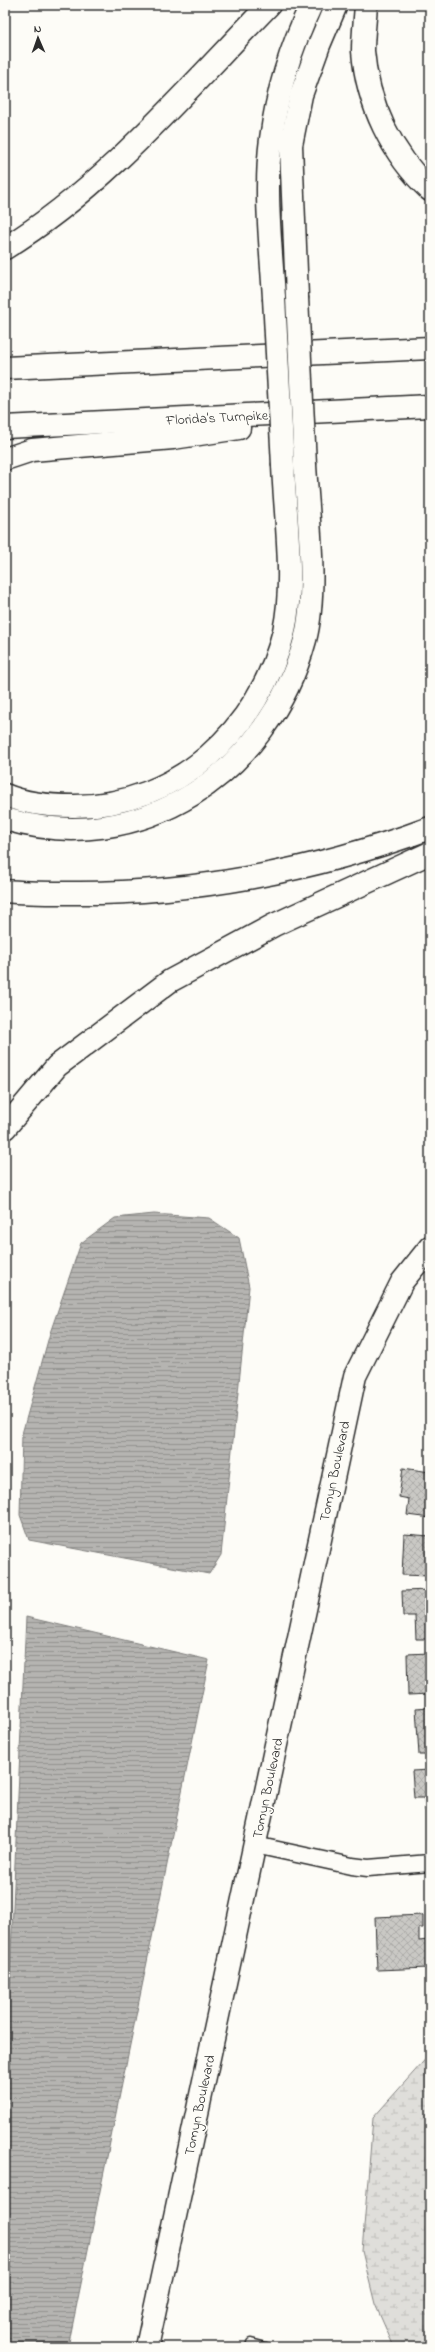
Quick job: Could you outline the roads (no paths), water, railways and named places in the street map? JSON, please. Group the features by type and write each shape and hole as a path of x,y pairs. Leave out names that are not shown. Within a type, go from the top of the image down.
{"main road":[{"path":"5,248 59,212 127,150 269,5"},
{"path":"5,795 15,800 53,806 90,806 125,800 165,785 200,763 222,744 249,711 272,672 284,631 289,603 268,196 271,140 281,89 295,39 311,5"},
{"path":"5,819 52,828 91,828 128,822 170,807 209,784 238,760 261,733 292,679 306,632 310,605 310,578 297,297 292,145 301,95 319,45 336,5"},
{"path":"366,5 363,50 370,91 387,136 419,180 430,190"},
{"path":"5,368 430,348"},
{"name":"Florida's Turnpike","path":"5,427 430,406"},
{"path":"5,459 32,450 173,438 370,409"},
{"path":"5,890 106,894 208,885 303,866 387,844 430,828"},
{"path":"5,1128 57,1066 164,985 274,925 430,853"},
{"name":"Tomyn Boulevard","path":"148,2347 355,1376 402,1282 430,1247"}],"street":[{"path":"254,1845 352,1866 368,1868 430,1863"}],"lane":[{"path":"250,2347 251,2344 266,2347"}]}
